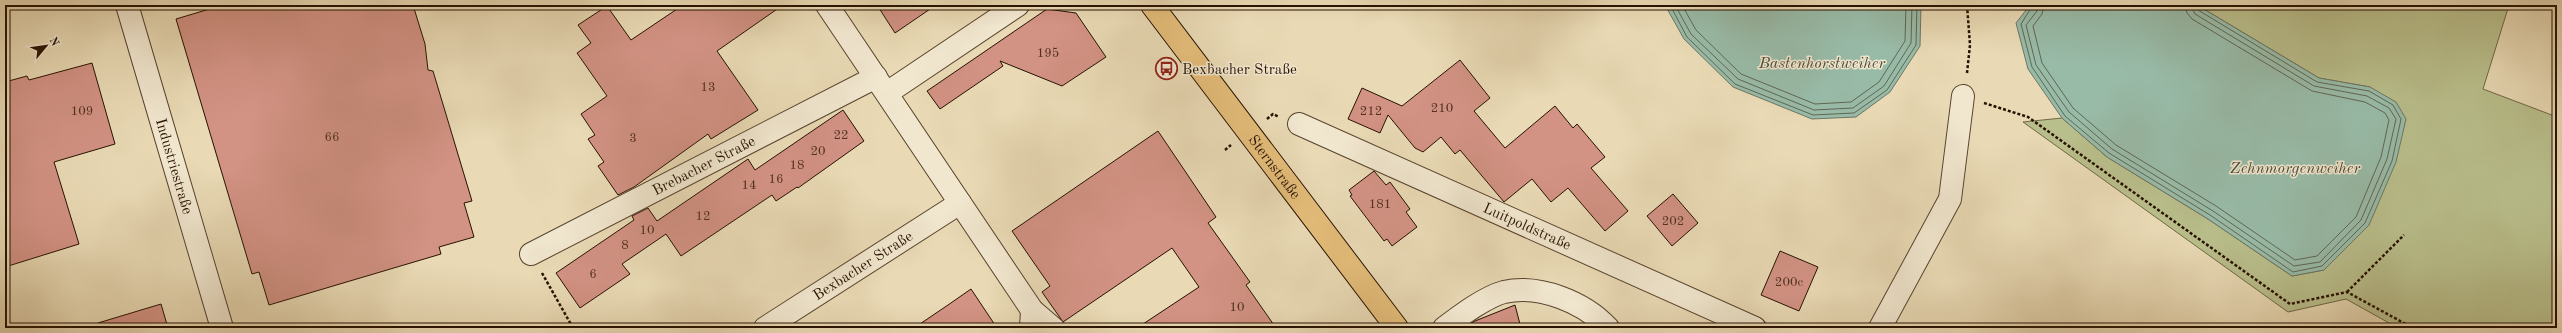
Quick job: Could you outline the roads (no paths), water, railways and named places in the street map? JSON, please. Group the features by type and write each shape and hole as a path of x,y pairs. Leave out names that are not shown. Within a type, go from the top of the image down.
{"main road":[{"name":"Sternstraße","path":"1152,5 1397,328"}],"street":[{"name":"Industriestraße","path":"127,5 222,328"},
{"path":"827,5 960,203 1032,319 1053,328"},
{"name":"Brebacher Straße","path":"532,254 882,85 1018,5"},
{"path":"1880,328 1950,199 1964,96"},
{"name":"Luitpoldstraße","path":"1299,124 1755,328"},
{"name":"Bexbacher Straße","path":"765,328 960,203"},
{"path":"1444,328 1466,312 1504,292 1534,291 1566,299 1600,319 1608,328"}],"water":[{"name":"Bastenhorstweiher","path":"1665,5 1921,5 1920,46 1890,92 1856,117 1812,119 1733,87 1684,39"},
{"name":"Zehnmorgenweiher","path":"2030,5 2197,5 2319,78 2370,87 2396,102 2406,119 2396,162 2369,225 2324,270 2292,276 2208,219 2107,157 2062,118 2028,69 2016,23"}],"place":[{"name":"Bexbacher Straße","path":"1167,69"}]}
